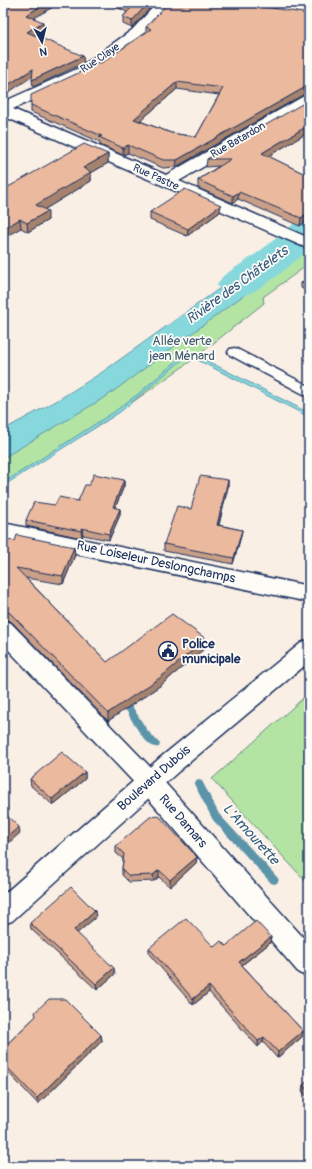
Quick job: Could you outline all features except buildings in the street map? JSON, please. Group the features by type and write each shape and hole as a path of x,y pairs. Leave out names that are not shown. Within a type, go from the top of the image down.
{"street":[{"name":"Rue Claye","path":"3,109 84,71 137,33 165,3"},
{"name":"Rue Batardon","path":"166,182 309,99"},
{"name":"Rue Pastre","path":"3,109 309,244"},
{"name":"Rue Loiseleur Deslongchamps","path":"3,531 309,594"},
{"name":"Rue Damars","path":"3,629 149,782 309,964"},
{"name":"Boulevard Dubois","path":"3,912 149,782 309,649"}],"lane":[{"path":"236,352 309,392"}],"green space":[{"name":"Allée verte jean Ménard","path":"297,245 309,250 309,264 263,297 264,303 191,361 100,425 69,442 3,485 3,449 58,419"},
{"path":"309,693 309,885 212,779"}],"water":[{"path":"280,241 302,250 248,292 107,396 3,458 3,430 58,400 101,373 223,286"},
{"path":"188,351 309,413 309,417 188,355 120,412 3,486 3,483 114,412 138,394"}],"waterway":[{"name":"Rivière des Châtelets","path":"237,285 274,259 309,230"},
{"name":"L'Amourette","path":"129,708 144,733 156,744"},
{"name":"L'Amourette","path":"199,784 216,817 274,880"}],"place":[{"name":"Police municipale","path":"168,651"}]}
